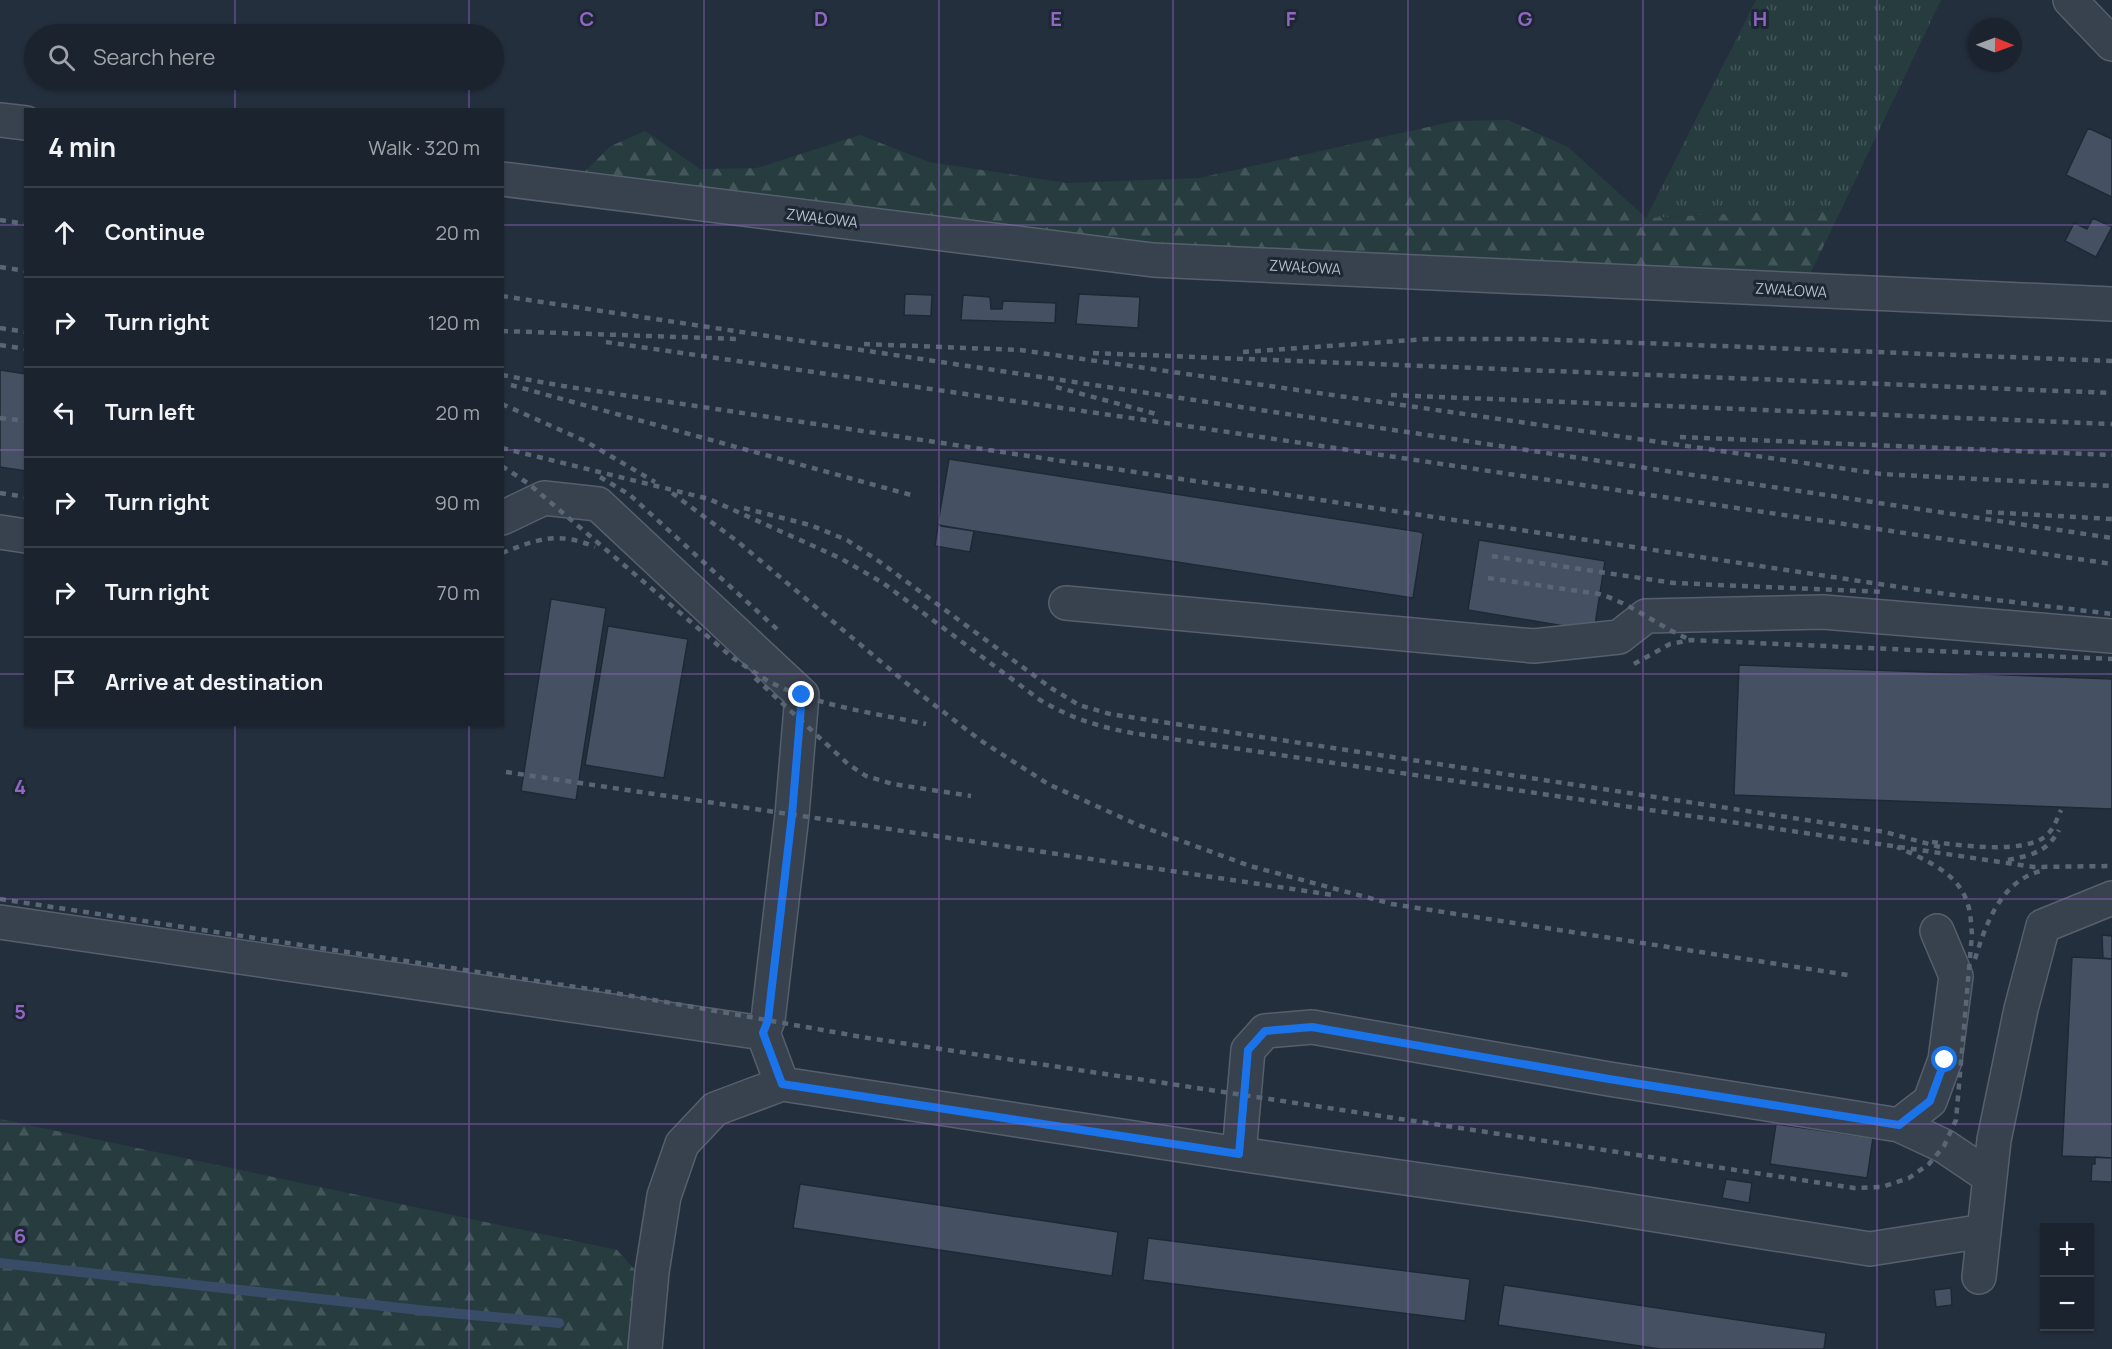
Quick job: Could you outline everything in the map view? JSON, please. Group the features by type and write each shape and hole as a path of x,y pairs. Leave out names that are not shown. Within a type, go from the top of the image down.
{"street":[{"path":"2070,0 2112,44"},
{"path":"0,120 24,123"},
{"name":"ZWAŁOWA","path":"504,178 1153,260 2112,304"},
{"path":"504,517 544,498 598,504 802,695 792,815 768,1020 763,1033 782,1084"},
{"path":"0,532 24,536"},
{"path":"1066,603 1534,646 1619,637 1646,616 1811,613 2112,636"},
{"path":"1979,1277 1994,1140 2021,1009 2043,926 2112,898"},
{"path":"0,921 763,1033"},
{"path":"1899,1125 1930,1101 1945,1060 1956,976 1937,931"},
{"path":"1239,1154 1248,1050 1265,1031 1312,1027 1609,1079 1899,1125 1944,1146 1990,1177"},
{"path":"645,1349 652,1272 664,1197 682,1144 715,1109 782,1084 1239,1154 1587,1204 1870,1249 1984,1231"}],"green space":[{"path":"1756,0 1941,0 1842,208 1646,218"},
{"path":"1508,120 1568,147 1646,218 1842,208 1805,284 1143,242 583,173 611,146 645,131 700,169 757,168 860,135 929,162 1067,183 1199,178 1455,121"},
{"path":"0,1119 617,1250 635,1270 628,1349 0,1349"}],"building":[{"path":"2088,128 2112,139 2112,197 2066,175"},
{"path":"2093,218 2112,227 2096,257 2065,241 2074,223 2087,229"},
{"path":"905,294 932,295 931,316 904,315"},
{"path":"1079,294 1140,297 1138,328 1076,324"},
{"path":"963,295 990,297 991,309 1002,309 1003,301 1056,303 1055,323 961,320"},
{"path":"0,370 24,374 24,471 0,467"},
{"path":"949,459 1420,532 1423,534 1413,598 941,526 938,523"},
{"path":"938,525 974,531 970,552 935,546"},
{"path":"1479,540 1605,561 1594,631 1468,610"},
{"path":"551,599 606,608 576,800 521,791"},
{"path":"608,626 688,639 664,778 585,765"},
{"path":"1739,665 2112,679 2112,809 1734,795"},
{"path":"2102,935 2112,936 2112,959 2103,958"},
{"path":"2072,957 2112,959 2112,1158 2062,1156"},
{"path":"1776,1124 1873,1138 1867,1178 1770,1164"},
{"path":"2095,1157 2112,1158 2112,1182 2091,1181 2092,1164 2095,1164"},
{"path":"1726,1179 1752,1183 1749,1203 1722,1198"},
{"path":"800,1184 1118,1232 1112,1276 793,1228"},
{"path":"1148,1238 1470,1279 1465,1321 1143,1280"},
{"path":"1504,1285 1826,1333 1824,1349 1660,1349 1498,1325"},
{"path":"1951,1288 1952,1305 1936,1307 1934,1290"}],"waterway":[{"path":"0,1263 428,1311 559,1323"}],"railway":[{"path":"0,220 24,224"},
{"path":"0,267 24,271"},
{"path":"504,296 2112,538"},
{"path":"0,328 24,332"},
{"path":"504,331 738,339"},
{"path":"1243,352 1427,339 1536,339 2112,361"},
{"path":"606,342 2112,564"},
{"path":"864,344 1020,350 1881,474 2112,486"},
{"path":"0,345 24,349"},
{"path":"1093,353 2112,393"},
{"path":"504,375 1946,594 2112,614"},
{"path":"511,385 911,495"},
{"path":"1056,387 1160,415"},
{"path":"1391,395 2112,424"},
{"path":"504,405 585,441 655,482"},
{"path":"0,418 24,421"},
{"path":"1680,437 2112,455"},
{"path":"504,448 709,499 840,558 883,583 1040,700 1074,717 1107,728 2034,867 2112,866"},
{"path":"504,467 529,484 733,658 764,678 786,690 825,703 926,724"},
{"path":"600,477 630,495 779,631"},
{"path":"0,493 24,497"},
{"path":"672,493 737,541 911,687 980,740 1048,784 1138,825 1250,866 1392,904 1848,975"},
{"path":"744,508 810,525 847,540 1051,688 1079,705 1110,714 1885,832 1940,847"},
{"path":"1986,512 2112,519"},
{"path":"504,552 537,541 559,538 595,547"},
{"path":"1492,556 1674,583 1883,592"},
{"path":"1488,578 1599,594 1691,640"},
{"path":"1634,664 1670,644 1691,640 2112,659"},
{"path":"755,678 848,764 866,776 893,784 971,796"},
{"path":"506,772 1333,895"},
{"path":"1932,842 1992,847 2024,845 2047,835 2061,810"},
{"path":"2008,860 2044,848 2059,830"},
{"path":"0,899 609,992 862,1037 1854,1188 1882,1187 1909,1178 1929,1164 1944,1146 1956,1120 1972,934 1969,908 1957,884 1940,868 1897,847"},
{"path":"1975,959 1991,917 2007,892 2017,882 2045,870"}],"route":[{"path":"802,695 792,815 768,1020 763,1033 782,1084 1239,1154 1248,1050 1265,1031 1312,1027 1609,1079 1899,1125 1930,1101 1945,1060"}]}
